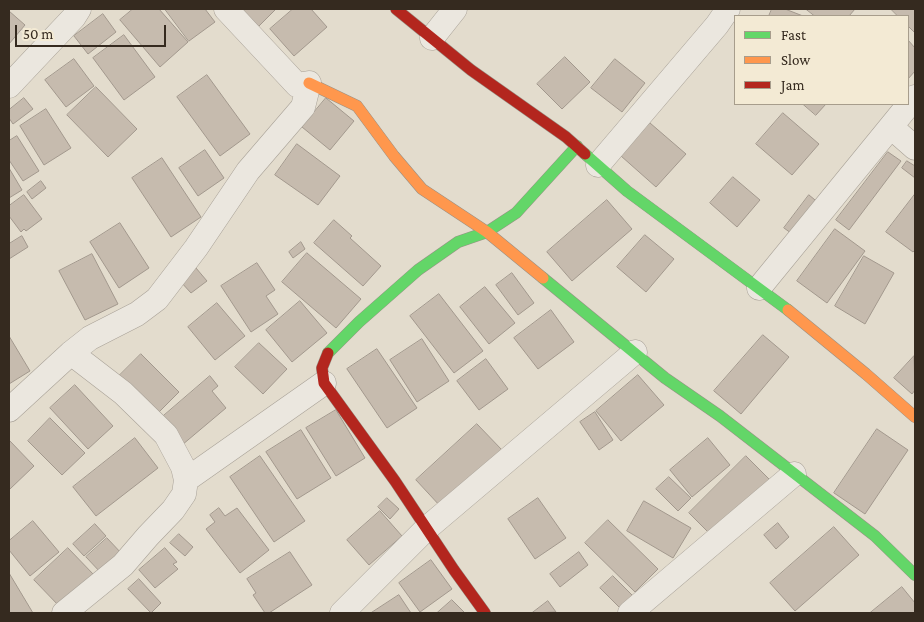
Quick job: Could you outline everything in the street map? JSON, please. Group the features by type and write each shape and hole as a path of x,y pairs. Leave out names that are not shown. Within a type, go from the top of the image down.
{"street":[{"path":"9,86 74,17 79,9"},
{"path":"226,9 297,85 309,83 357,106 394,156 422,189 487,232 665,378 720,416 875,536 915,574"},
{"path":"396,9 471,70 566,137 627,191 759,288 866,374 915,417"},
{"path":"432,38 455,9"},
{"path":"598,165 717,25 728,9"},
{"path":"9,410 90,338 137,314 157,298 196,248 248,171 303,107 309,83"},
{"path":"759,288 909,105"},
{"path":"891,127 915,148"},
{"path":"485,613 324,383 322,368 329,352 359,322 418,270 458,242 487,232 516,212 577,146"},
{"path":"342,613 426,529 634,352"},
{"path":"64,613 124,565 173,510 184,494 186,480 183,467 166,435 123,393 71,353"},
{"path":"186,480 324,383"},
{"path":"630,613 794,474"}],"building":[{"path":"133,9 159,9 188,42 160,67 120,20"},
{"path":"165,9 205,9 215,22 189,41"},
{"path":"242,9 276,9 259,26"},
{"path":"293,9 311,9 327,27 294,56 270,29"},
{"path":"772,9 785,9 800,15 769,15"},
{"path":"806,9 855,9 850,15 814,15"},
{"path":"891,9 915,9 915,33 909,27 909,15 897,15"},
{"path":"9,11 25,25 9,44"},
{"path":"103,14 116,32 88,54 74,36"},
{"path":"124,35 155,77 124,100 93,58"},
{"path":"909,41 915,48 915,71 909,78"},
{"path":"565,57 590,82 562,109 537,84"},
{"path":"74,59 94,86 66,107 45,80"},
{"path":"615,59 645,83 622,112 591,88"},
{"path":"207,75 250,134 220,156 177,97"},
{"path":"96,87 137,129 108,157 67,115"},
{"path":"24,98 33,109 13,124 9,118 9,110"},
{"path":"326,98 354,121 330,150 302,127"},
{"path":"804,105 825,105 816,115"},
{"path":"46,109 71,148 44,165 20,126"},
{"path":"783,113 819,144 792,175 756,144"},
{"path":"650,123 686,154 656,187 621,156"},
{"path":"17,136 39,171 23,181 9,160 9,141"},
{"path":"297,144 340,176 318,205 275,175"},
{"path":"205,150 224,178 198,196 179,168"},
{"path":"888,152 901,161 849,230 836,220"},
{"path":"162,158 201,217 171,237 132,178"},
{"path":"907,161 915,166 915,178 902,168"},
{"path":"9,168 22,190 9,198"},
{"path":"733,177 760,200 737,227 710,203"},
{"path":"41,181 46,188 32,199 27,192"},
{"path":"915,194 915,250 913,252 886,232"},
{"path":"24,195 42,219 26,231 24,229 21,232 9,216 9,206"},
{"path":"809,195 820,204 795,236 784,228"},
{"path":"607,200 632,229 572,281 547,252"},
{"path":"334,220 352,236 350,238 381,266 363,286 314,243"},
{"path":"120,223 149,268 119,288 90,242"},
{"path":"835,229 865,251 827,303 797,281"},
{"path":"645,235 674,259 646,292 617,267"},
{"path":"22,236 28,247 9,259 9,244"},
{"path":"301,242 305,249 293,258 289,252"},
{"path":"307,253 361,299 336,328 282,282"},
{"path":"92,254 118,304 85,320 59,271"},
{"path":"864,256 894,273 865,324 835,306"},
{"path":"257,263 275,290 266,296 278,314 251,332 221,286"},
{"path":"196,268 207,281 191,293 180,281"},
{"path":"512,273 534,303 518,315 496,285"},
{"path":"485,287 515,323 489,344 460,307"},
{"path":"439,294 483,351 454,373 410,316"},
{"path":"300,301 327,333 292,362 266,330"},
{"path":"217,303 245,336 215,360 188,327"},
{"path":"551,310 574,342 538,369 514,338"},
{"path":"763,335 789,357 741,414 714,391"},
{"path":"9,336 30,371 9,384"},
{"path":"422,339 449,381 417,402 390,360"},
{"path":"259,343 287,369 263,394 235,367"},
{"path":"377,349 417,408 387,428 347,369"},
{"path":"141,354 179,392 153,418 115,380"},
{"path":"914,356 915,390 912,394 894,378"},
{"path":"486,359 508,389 479,410 457,381"},
{"path":"638,375 664,405 621,441 596,411"},
{"path":"210,376 218,386 212,391 226,408 182,445 160,419"},
{"path":"75,385 113,426 88,449 50,408"},
{"path":"336,410 365,458 336,476 306,428"},
{"path":"595,412 613,440 599,450 580,422"},
{"path":"50,418 85,453 62,475 28,441"},
{"path":"477,424 502,450 441,507 416,480"},
{"path":"877,429 908,450 865,514 834,493"},
{"path":"301,430 331,478 297,499 266,452"},
{"path":"135,438 158,468 96,516 73,487"},
{"path":"708,438 730,465 692,497 670,470"},
{"path":"9,440 34,466 10,489 9,488"},
{"path":"260,456 305,521 274,542 230,477"},
{"path":"746,456 771,481 714,538 689,513"},
{"path":"669,477 691,498 678,511 656,489"},
{"path":"387,498 399,509 390,519 378,507"},
{"path":"538,498 566,538 535,559 508,519"},
{"path":"644,501 691,528 673,558 627,531"},
{"path":"219,508 225,516 237,508 269,550 240,573 206,529 215,522 210,515"},
{"path":"380,511 402,536 369,565 347,540"},
{"path":"608,520 658,569 635,592 585,543"},
{"path":"33,521 59,552 30,576 9,550 9,541"},
{"path":"778,523 789,537 776,549 764,535"},
{"path":"95,524 106,536 84,556 73,544"},
{"path":"834,527 859,555 795,611 770,583"},
{"path":"179,534 193,547 185,556 170,543"},
{"path":"107,538 123,555 102,574 86,557"},
{"path":"68,548 94,575 60,607 34,580"},
{"path":"165,548 177,562 173,564 178,569 155,588 139,570"},
{"path":"290,552 312,585 269,613 265,613 253,595 256,593 247,579"},
{"path":"579,552 588,565 560,587 550,574"},
{"path":"431,560 452,589 420,612 399,583"},
{"path":"9,573 33,613 9,613"},
{"path":"613,576 634,597 621,609 600,588"},
{"path":"139,579 161,603 151,613 128,589"},
{"path":"902,587 915,603 915,613 870,613"},
{"path":"399,595 411,613 371,613"},
{"path":"452,600 465,613 437,613"},
{"path":"548,601 556,612 532,613"}],"traffic: fast":[{"path":"328,353 359,322 418,270 458,242 487,232 516,213 577,146"},
{"path":"585,154 627,191 788,310"},
{"path":"543,278 665,378 720,416 875,536 915,575"}],"traffic: slow":[{"path":"309,83 357,106 394,156 422,189 487,232 543,278"},
{"path":"788,310 915,417"}],"traffic: jam":[{"path":"396,9 471,70 566,137 585,154"},
{"path":"328,353 322,368 324,383 395,481 485,613"}]}
